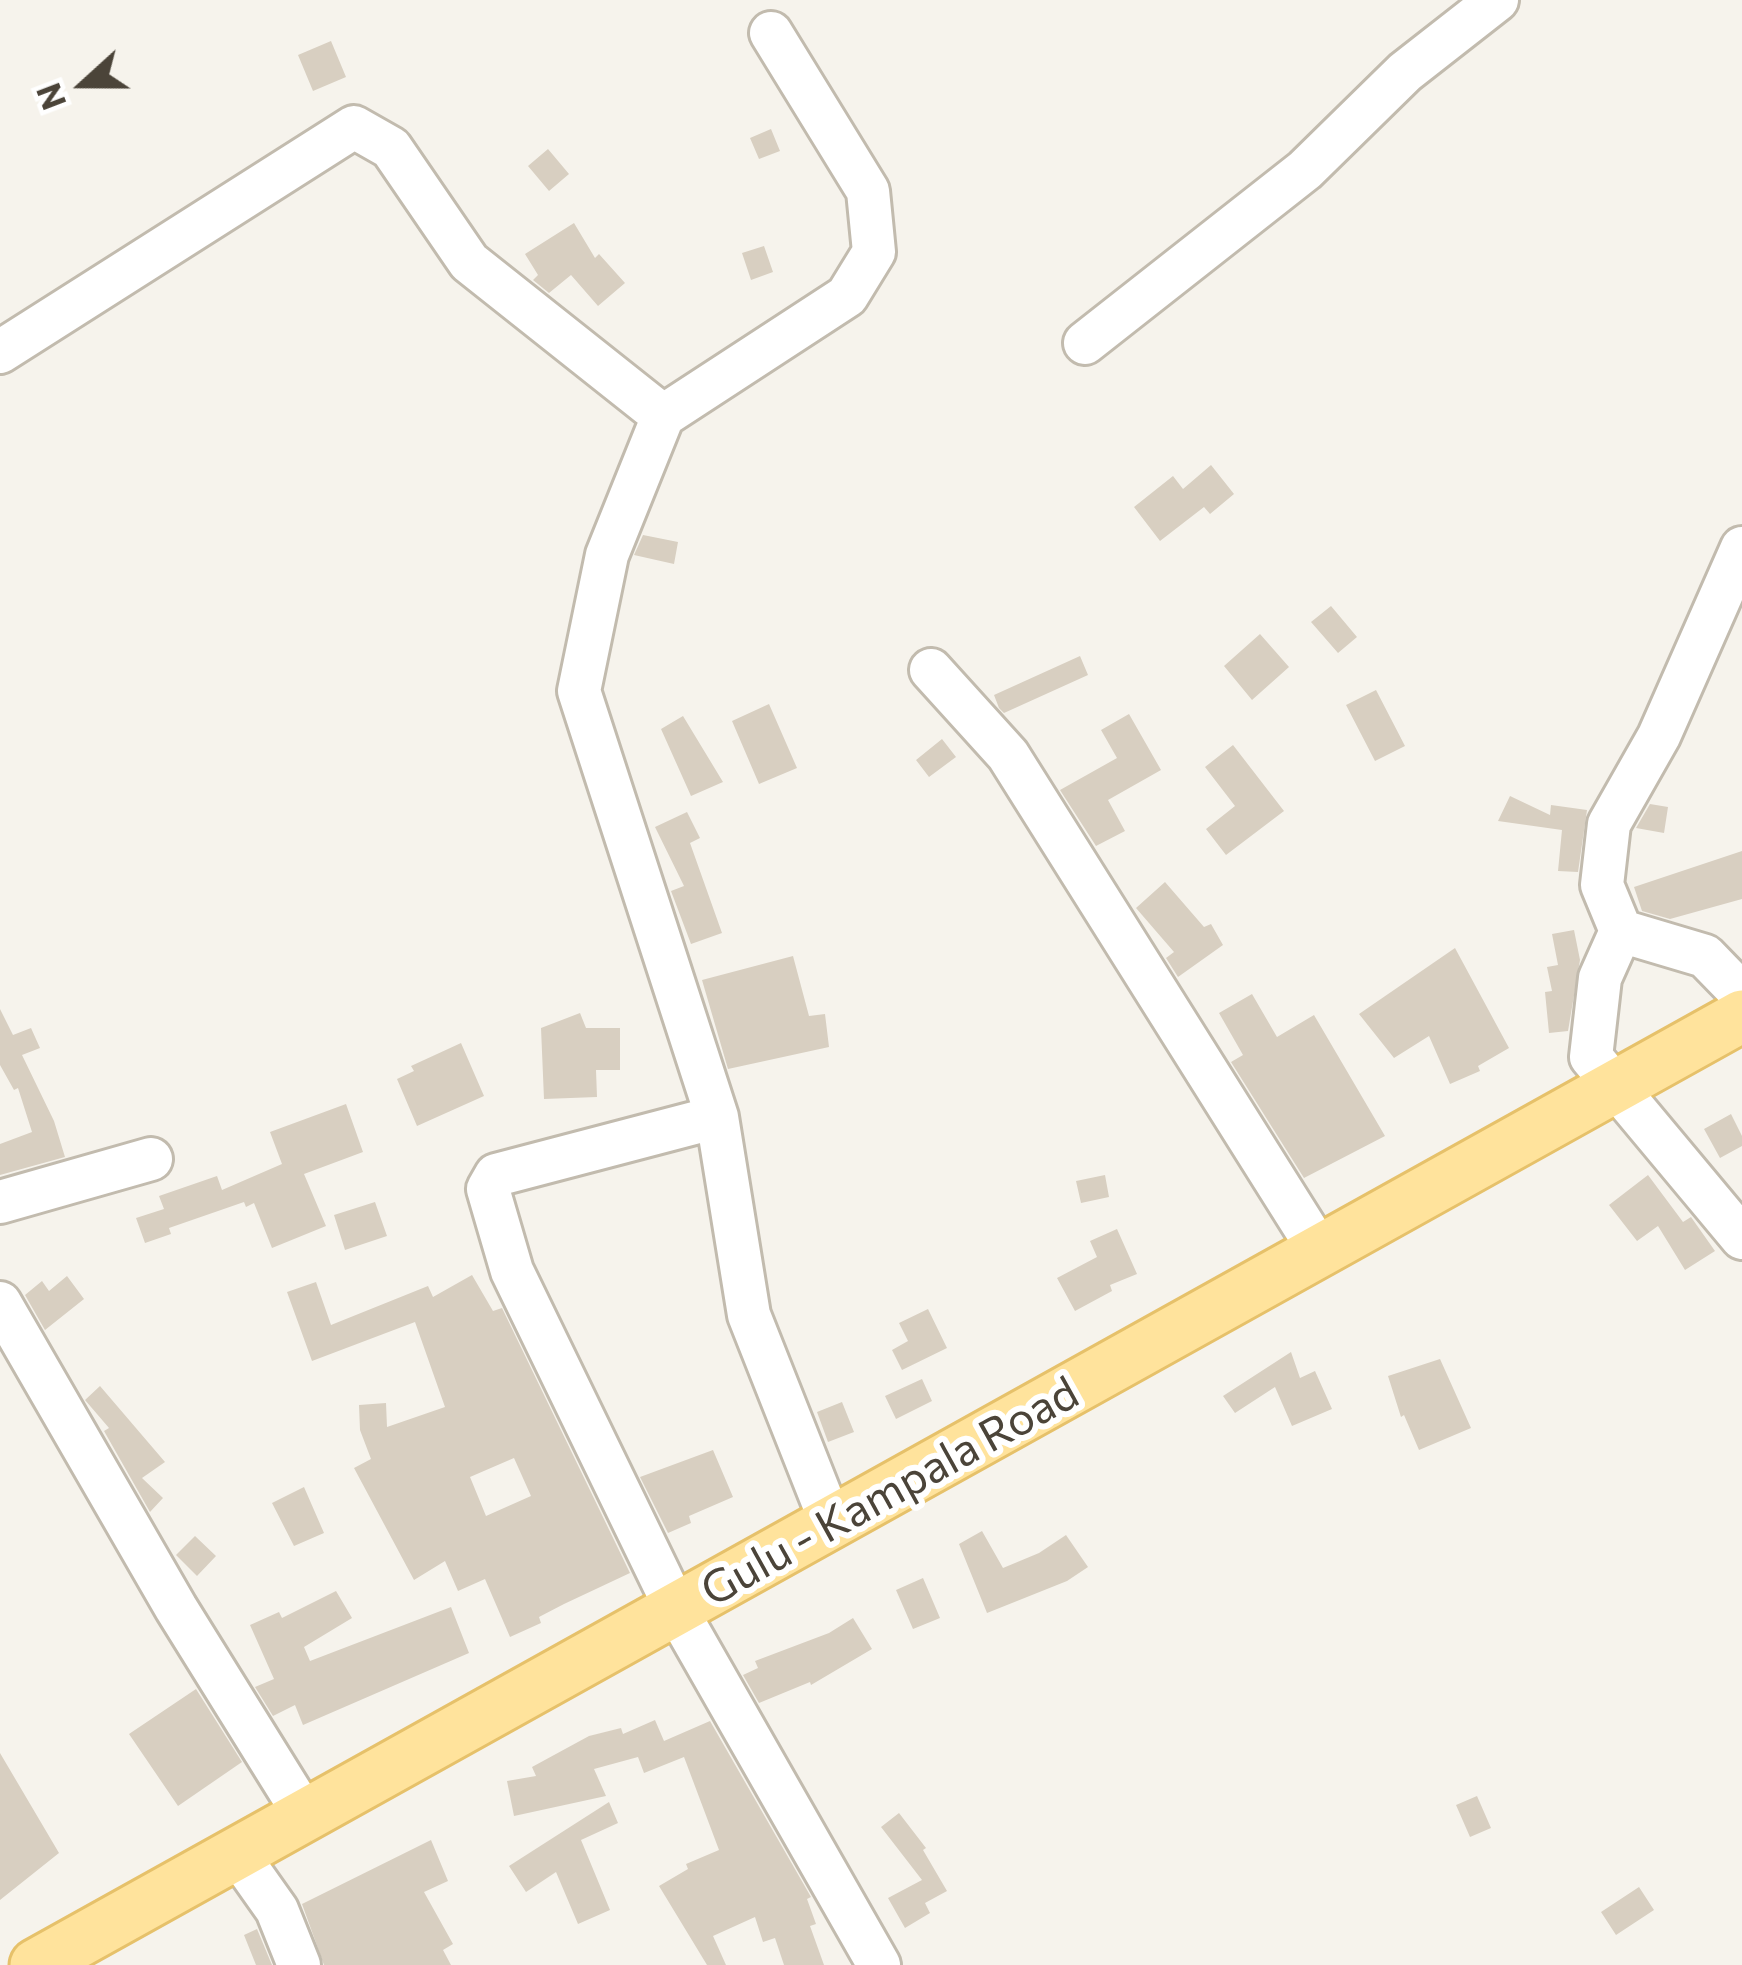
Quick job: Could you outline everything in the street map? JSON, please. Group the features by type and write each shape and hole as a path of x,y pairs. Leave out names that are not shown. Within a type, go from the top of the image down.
{"main road":[{"name":"Gulu - Kampala Road","path":"36,1965 1742,1016"}],"street":[{"path":"1085,343 1305,170 1405,72 1498,0"},
{"path":"772,33 868,191 874,252 847,296 662,416 607,555 579,691 717,1117 749,1315 832,1525"},
{"path":"0,352 354,127 391,148 469,262 662,416"},
{"path":"1742,548 1659,736 1609,824 1602,885 1621,931 1600,978 1592,1057 1742,1238"},
{"path":"931,670 1008,755 1319,1250"},
{"path":"1621,931 1705,956 1742,994"},
{"path":"717,1117 496,1175 488,1189 512,1270 677,1612 879,1965"},
{"path":"0,1202 151,1159"},
{"path":"0,1303 176,1608 304,1814"},
{"path":"236,1852 277,1910 299,1965"}],"building":[{"path":"331,41 346,77 313,91 298,55"},
{"path":"771,129 780,151 759,159 750,138"},
{"path":"548,149 569,174 549,191 528,166"},
{"path":"574,223 595,258 599,254 625,283 598,306 571,275 549,293 533,280 538,275 525,254"},
{"path":"764,246 773,272 751,280 742,253"},
{"path":"1211,465 1234,494 1210,514 1204,507 1160,541 1134,507 1173,476 1183,489"},
{"path":"643,535 678,542 674,564 634,555"},
{"path":"1331,606 1357,637 1338,653 1311,622"},
{"path":"1260,634 1289,667 1252,700 1224,666"},
{"path":"1080,656 1088,675 1004,713 999,708 994,695"},
{"path":"1376,690 1405,746 1375,761 1346,705"},
{"path":"769,704 797,768 759,784 732,721"},
{"path":"1129,714 1161,770 1108,800 1125,831 1096,846 1060,790 1117,758 1101,730"},
{"path":"683,716 723,782 691,796 661,729"},
{"path":"942,739 956,757 929,777 916,760"},
{"path":"1233,745 1284,811 1226,855 1206,829 1235,806 1205,767"},
{"path":"1510,796 1550,815 1551,805 1587,810 1578,872 1558,871 1562,830 1498,821"},
{"path":"1650,804 1668,807 1664,833 1636,828"},
{"path":"687,812 700,838 690,843 722,933 691,944 671,891 684,886 655,827"},
{"path":"1742,851 1742,899 1670,919 1642,911 1634,887"},
{"path":"1165,882 1204,927 1211,924 1223,945 1178,977 1166,958 1174,952 1136,908"},
{"path":"1574,930 1580,960 1568,1031 1549,1033 1545,992 1552,991 1547,967 1558,965 1552,934"},
{"path":"1455,948 1509,1048 1478,1066 1480,1071 1450,1084 1429,1036 1394,1058 1359,1014"},
{"path":"793,956 809,1016 825,1014 829,1047 728,1069 702,980"},
{"path":"1252,994 1277,1037 1314,1015 1385,1136 1304,1178 1231,1062 1243,1055 1219,1013"},
{"path":"0,1009 13,1035 31,1028 40,1048 22,1055 54,1121 65,1157 0,1175 0,1144 32,1132 18,1088 14,1090 0,1065"},
{"path":"580,1013 586,1028 620,1028 620,1070 596,1070 597,1097 544,1099 541,1028"},
{"path":"461,1043 484,1096 417,1126 397,1079 414,1071 411,1066"},
{"path":"346,1104 363,1152 304,1174 326,1226 272,1248 254,1203 246,1207 244,1202 169,1228 171,1234 145,1243 136,1218 164,1209 159,1196 217,1176 222,1190 282,1164 270,1132"},
{"path":"1731,1114 1742,1146 1720,1158 1704,1129"},
{"path":"1105,1175 1109,1197 1081,1203 1076,1181"},
{"path":"1648,1175 1683,1222 1691,1217 1715,1251 1685,1270 1658,1226 1637,1241 1609,1205"},
{"path":"375,1202 387,1236 345,1250 334,1215"},
{"path":"1117,1229 1137,1274 1110,1285 1112,1291 1075,1311 1057,1278 1097,1257 1090,1241"},
{"path":"472,1275 493,1311 502,1308 630,1573 539,1617 541,1623 510,1637 485,1579 458,1591 445,1561 414,1580 354,1468 371,1459 360,1430 359,1405 386,1403 387,1427 445,1407 415,1322 312,1361 287,1292 316,1282 331,1325 428,1286 433,1297","holes":["514,1458 531,1496 486,1516 470,1477"]},
{"path":"67,1276 84,1299 45,1330 25,1295 42,1281 49,1291"},
{"path":"928,1309 947,1348 902,1370 892,1350 908,1341 899,1323"},
{"path":"1291,1352 1300,1378 1315,1371 1332,1409 1292,1426 1275,1387 1235,1413 1223,1396"},
{"path":"1440,1359 1471,1428 1419,1450 1404,1415 1401,1417 1388,1376"},
{"path":"922,1379 932,1401 896,1419 885,1396"},
{"path":"100,1386 165,1462 142,1478 163,1498 150,1512 104,1431 109,1428 85,1400"},
{"path":"842,1402 854,1432 828,1442 817,1412"},
{"path":"713,1450 733,1497 689,1516 691,1523 668,1533 640,1477"},
{"path":"304,1487 324,1533 294,1546 272,1503"},
{"path":"982,1531 1003,1568 1066,1535 1088,1567 1067,1581 987,1613 959,1544"},
{"path":"195,1536 216,1556 197,1576 176,1555"},
{"path":"923,1578 940,1618 913,1629 896,1590"},
{"path":"336,1591 352,1618 304,1647 310,1661 451,1607 469,1653 303,1725 295,1705 273,1716 255,1687 274,1679 250,1625 279,1612 282,1618"},
{"path":"853,1618 872,1649 811,1685 759,1703 743,1675 758,1668 755,1661 829,1633"},
{"path":"196,1689 242,1762 178,1806 129,1734"},
{"path":"655,1720 664,1741 710,1721 811,1897 807,1899 816,1924 810,1926 824,1965 784,1965 775,1938 763,1942 755,1917 713,1936 726,1965 707,1965 659,1886 688,1869 686,1864 719,1850 684,1757 644,1773 638,1757 594,1769 606,1796 514,1816 507,1781 536,1776 532,1767 589,1736 621,1728 623,1734"},
{"path":"0,1753 59,1853 0,1900"},
{"path":"1477,1796 1491,1828 1470,1837 1456,1805"},
{"path":"609,1802 618,1823 581,1840 610,1910 578,1924 556,1872 526,1892 509,1866"},
{"path":"899,1813 926,1848 947,1891 925,1903 930,1913 905,1928 888,1898 922,1880 881,1827"},
{"path":"431,1840 448,1881 424,1892 453,1944 443,1950 451,1965 324,1965 302,1904"},
{"path":"1639,1887 1654,1910 1616,1935 1601,1912"},
{"path":"257,1929 272,1965 256,1965 244,1935"}]}
